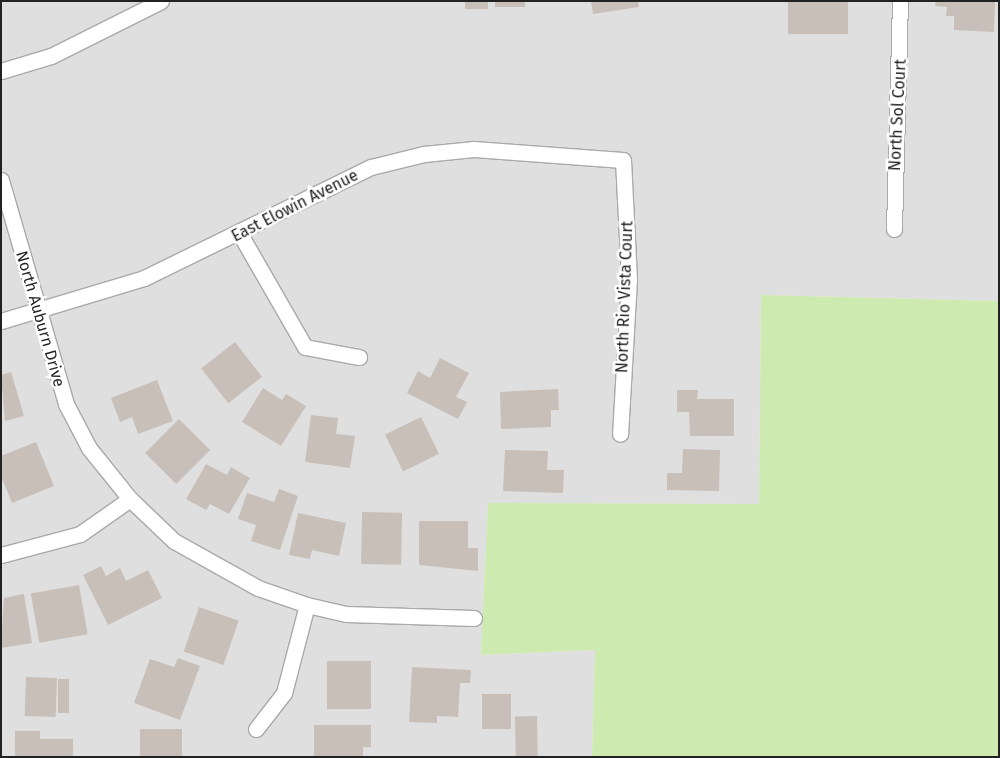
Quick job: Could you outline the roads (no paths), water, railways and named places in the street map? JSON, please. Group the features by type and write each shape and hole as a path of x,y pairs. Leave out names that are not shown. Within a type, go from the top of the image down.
{"street":[{"path":"1,71 51,56 161,1"},
{"name":"North Sol Court","path":"894,229 900,1"},
{"name":"East Elowin Avenue","path":"1,321 38,313 144,278 240,234 336,182 424,154 493,150 623,160"},
{"name":"North Rio Vista Court","path":"620,434 629,279 623,160"},
{"name":"North Auburn Drive","path":"1,180 38,313 66,404 89,448 130,499 174,541 213,566 258,588 307,605 346,614 474,618"},
{"path":"240,234 305,347 359,357"},
{"path":"1,555 80,534 130,499"},
{"path":"256,729 284,693 307,605"}]}
